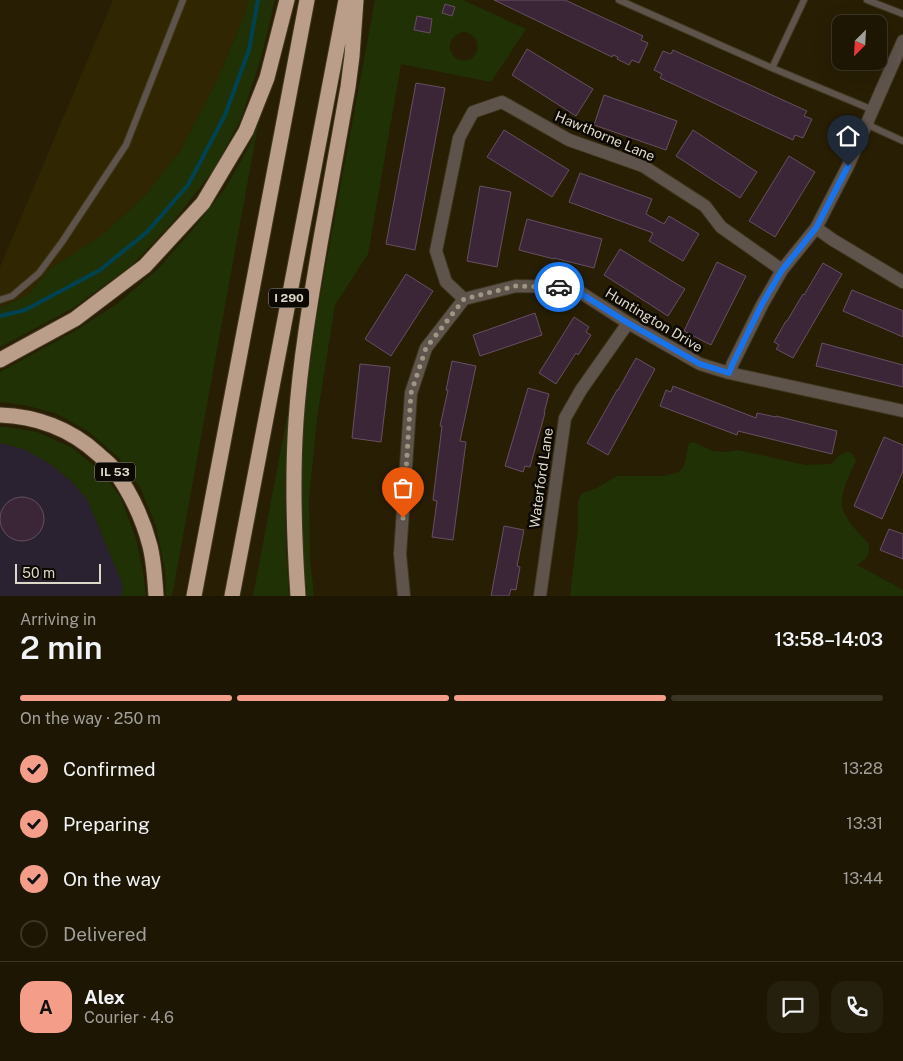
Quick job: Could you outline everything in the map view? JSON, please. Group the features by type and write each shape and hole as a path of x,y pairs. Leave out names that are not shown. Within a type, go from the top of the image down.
{"highway":[{"path":"0,360 75,319 145,266 202,203 246,131 267,78 287,0"},
{"name":"I 290","path":"194,596 307,0"},
{"name":"I 290","path":"232,596 346,0"},
{"path":"298,596 293,497 297,412 302,360 309,308 348,87 356,0"},
{"name":"IL 53","path":"0,415 38,420 62,429 87,444 111,466 129,494 143,524 150,547 156,581 156,596"}],"street":[{"path":"729,373 762,304 782,270 816,228 848,166 903,41"},
{"name":"Hawthorne Lane","path":"464,299 446,282 436,251 459,138 473,112 502,102 569,140 643,166 705,206 721,227 782,270"},
{"path":"816,228 903,282"},
{"name":"Huntington Drive","path":"464,299 516,286 572,288 628,323 700,364 729,373 903,411"},
{"path":"404,596 400,554 411,393 426,348 464,299"},
{"name":"Waterford Lane","path":"540,596 565,418 581,390 628,323"}],"lane":[{"path":"0,300 12,296 39,273 62,242 126,145 183,0"},
{"path":"619,0 772,68 873,110"},
{"path":"772,68 804,0"},
{"path":"868,0 903,14"},
{"path":"866,124 903,141"}],"shaded area":[{"path":"113,0 248,0 244,17 218,78 181,150 147,193 104,234 50,269 29,294 0,308 0,267"},
{"path":"0,443 24,449 49,463 71,481 87,499 123,585 121,596 0,596"}],"green space":[{"path":"248,0 275,0 261,58 241,119 213,171 173,222 132,265 73,308 0,347 0,308 29,294 50,269 104,234 147,193 181,150 218,78 244,17"},
{"path":"375,0 463,0 526,29 491,82 401,64 368,254 335,305 317,418 309,499 310,558 314,596 307,596 302,480 308,384 315,328","holes":["417,16 432,19 429,33 414,30","464,32 475,39 477,49 472,58 460,60 452,53 450,45 452,39"]},
{"path":"258,125 172,596 166,596 165,570 156,526 141,489 118,457 88,431 55,413 24,405 0,402 0,372 75,331 117,304 158,269 195,227 226,187 250,145"},
{"path":"291,396 285,481 289,596 253,596"},
{"path":"0,427 37,432 71,447 101,471 121,498 136,539 146,596 121,596 123,585 87,499 71,481 49,463 24,449 0,443"},
{"path":"693,442 713,451 726,452 738,450 805,465 832,464 844,453 851,453 856,461 845,485 842,505 854,528 869,544 867,557 857,565 903,590 903,596 570,596 580,496 617,476 664,476 679,472 684,466 689,443"}],"building":[{"path":"494,0 565,0 643,36 641,40 648,43 639,63 632,60 629,65 617,59 618,57 613,55 612,57"},
{"path":"445,4 455,7 452,16 442,13"},
{"path":"417,16 432,19 430,33 414,30"},
{"path":"527,49 593,89 576,116 512,75"},
{"path":"673,50 807,111 804,116 812,119 803,138 795,135 793,140 660,78 662,74 654,70 663,51 671,54"},
{"path":"416,83 445,88 415,250 386,244"},
{"path":"604,95 677,121 666,150 594,125"},
{"path":"504,130 569,170 552,197 487,157"},
{"path":"693,130 757,172 740,198 676,156"},
{"path":"789,156 815,172 775,237 749,221"},
{"path":"580,173 652,199 646,214 664,224 669,216 699,234 683,261 649,241 653,233 569,202"},
{"path":"480,186 511,192 497,267 467,261"},
{"path":"527,219 602,239 594,268 519,250"},
{"path":"620,249 685,289 668,316 604,275"},
{"path":"717,262 746,276 711,345 684,331"},
{"path":"823,263 842,274 793,358 776,349 779,345 774,342"},
{"path":"406,274 433,291 391,356 365,339"},
{"path":"852,290 903,311 903,337 843,311"},
{"path":"535,313 542,335 480,356 473,335"},
{"path":"574,317 589,327 586,332 591,335 578,355 576,353 556,384 539,373"},
{"path":"822,343 903,365 903,387 816,366"},
{"path":"636,358 655,369 608,455 587,443"},
{"path":"452,361 476,366 460,441 466,442 453,540 432,537 437,501 433,500 442,426 440,426"},
{"path":"360,364 390,367 381,442 352,438"},
{"path":"673,386 756,418 757,413 776,416 837,431 832,454 738,431 737,435 660,406 666,390 671,392"},
{"path":"528,388 549,394 530,467 525,466 523,472 505,466"},
{"path":"884,437 903,445 903,471 882,519 854,506"},
{"path":"22,497 34,501 40,507 44,519 40,531 34,537 22,541 10,537 4,531 0,519 4,507 10,501"},
{"path":"504,526 524,530 517,566 520,567 516,590 511,589 509,596 491,596"},
{"path":"889,529 903,534 903,559 880,550"}],"waterway":[{"path":"0,316 25,310 100,270 147,232 188,185 225,115 249,50 258,0"}],"way so far":[{"path":"403,518 411,393 426,348 464,299 516,286 559,287"}],"route":[{"path":"559,287 572,288 628,323 700,364 729,373 762,304 782,270 816,228 848,166"}]}
